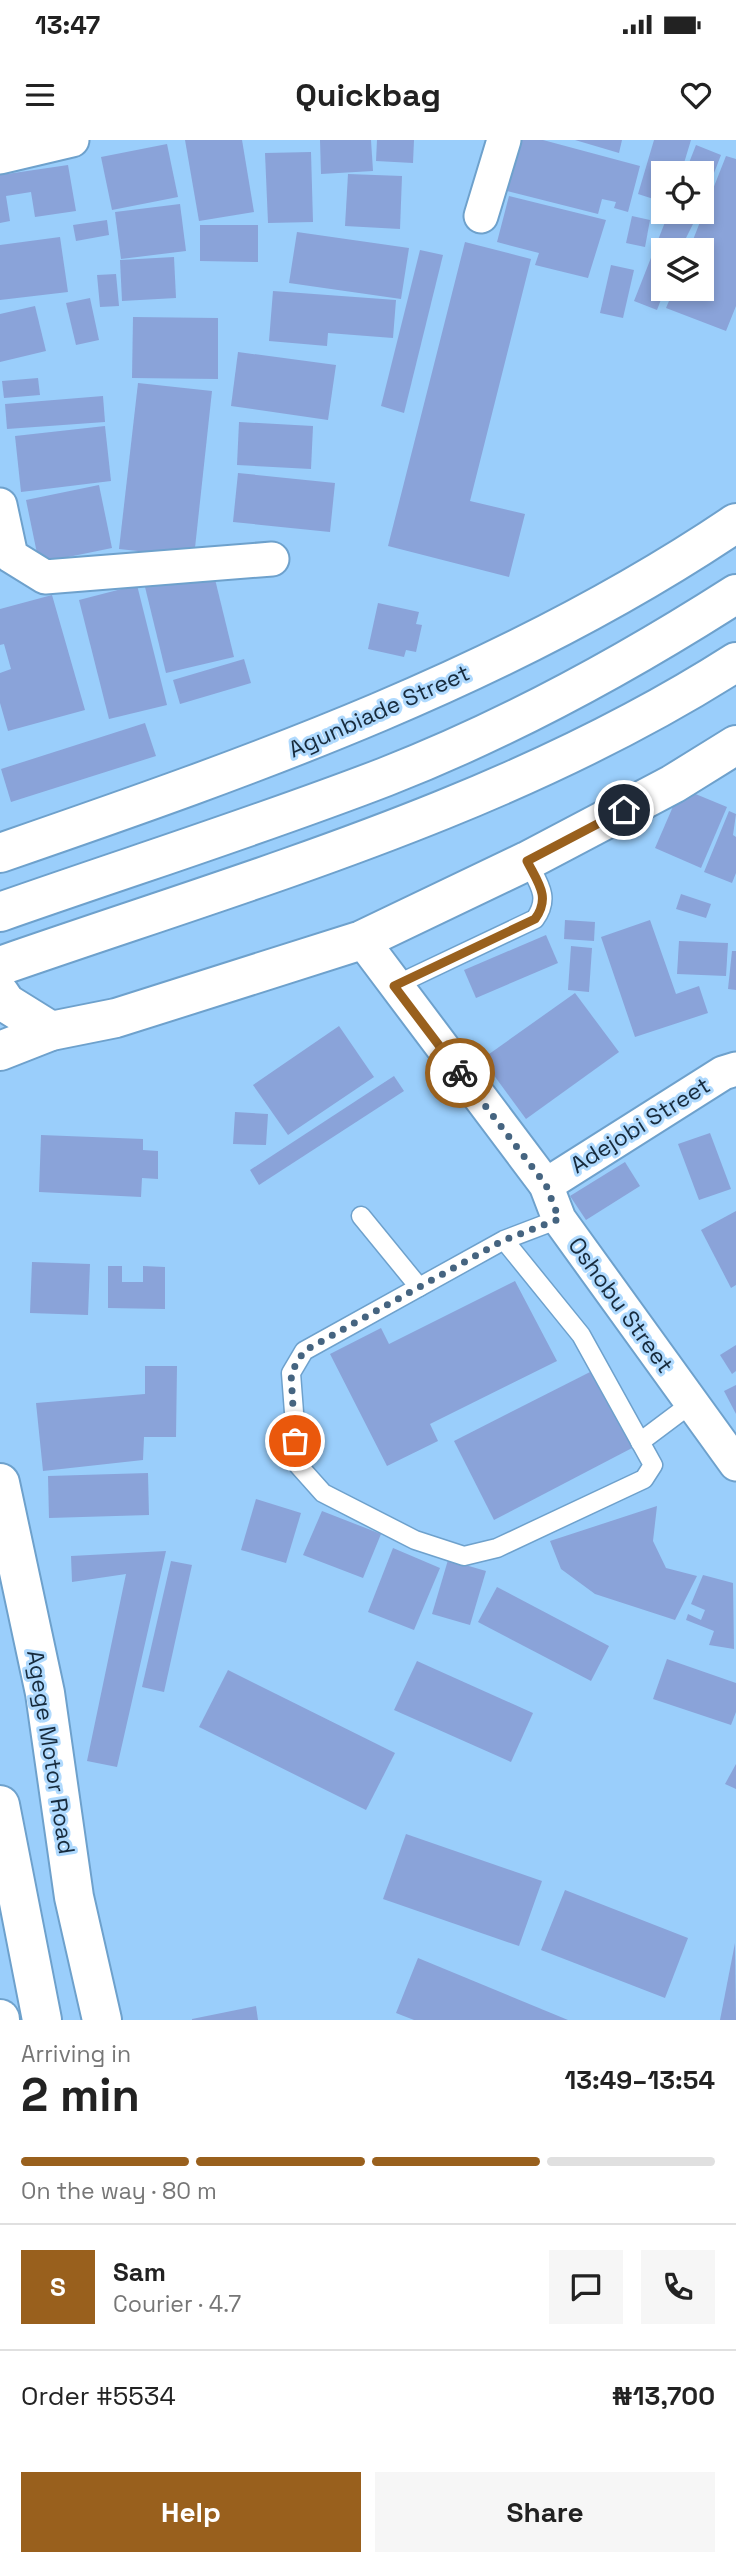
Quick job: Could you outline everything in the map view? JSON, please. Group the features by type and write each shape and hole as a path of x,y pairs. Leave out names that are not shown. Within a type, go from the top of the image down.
{"main road":[{"name":"Agunbiade Street","path":"0,853 204,783 362,721 560,626 688,555 736,523"},
{"path":"0,912 385,777 528,713 649,650 736,594"},
{"path":"0,966 417,822 680,698 736,662"},
{"path":"0,1051 51,1031 116,1018 362,940 527,861 673,784 736,746"},
{"path":"0,994 6,1003 51,1031"},
{"name":"Agege Motor Road","path":"0,1483 45,1693 74,1897 102,2020"},
{"path":"0,1805 42,2020"}],"street":[{"path":"0,158 72,140"},
{"path":"481,216 504,140"},
{"path":"0,505 11,556 45,577 272,559"},
{"name":"Oshobu Street","path":"362,940 546,1185 559,1219 736,1464"},
{"name":"Adejobi Street","path":"546,1185 723,1073 736,1069"}],"lane":[{"path":"394,986 535,919 544,907 544,894 527,861"},
{"path":"361,1216 419,1287"},
{"path":"504,1240 581,1335 653,1465 644,1479 497,1548 464,1556 415,1540 323,1493 298,1465 291,1373 304,1351 504,1240 559,1219"},
{"path":"640,1442 692,1403"}],"building":[{"path":"185,140 242,140 254,212 199,221"},
{"path":"320,140 371,140 373,171 321,174"},
{"path":"377,140 414,140 413,163 376,161"},
{"path":"521,140 543,140 640,166 628,212 614,208 616,202 602,199 598,214 507,191"},
{"path":"575,140 622,140 619,153"},
{"path":"654,140 691,140 685,161 651,161 651,198 638,194"},
{"path":"167,144 178,197 112,210 101,157"},
{"path":"696,145 721,155 714,173 714,161 690,161"},
{"path":"311,152 313,222 268,223 265,153"},
{"path":"726,156 736,159 736,306 726,331 666,308 669,301 714,301 714,238 694,238 699,224 714,224 714,186"},
{"path":"68,165 76,211 35,217 31,192 6,196 10,221 0,223 0,175"},
{"path":"348,174 402,176 400,229 345,226"},
{"path":"509,196 606,220 588,278 535,265 539,253 497,242"},
{"path":"180,204 186,251 121,259 115,212"},
{"path":"632,216 650,220 645,247 626,243"},
{"path":"107,220 109,235 76,241 73,225"},
{"path":"664,224 693,224 686,238 659,238"},
{"path":"200,225 258,225 258,262 200,261"},
{"path":"297,232 409,248 401,299 289,283"},
{"path":"60,237 68,292 0,300 0,245"},
{"path":"465,242 531,259 470,501 525,514 509,577 388,546"},
{"path":"420,250 443,255 404,413 381,406"},
{"path":"174,257 176,298 122,301 120,260"},
{"path":"651,258 651,301 660,301 657,310 634,301"},
{"path":"611,265 634,270 623,318 600,313"},
{"path":"116,274 119,306 100,307 97,275"},
{"path":"273,291 396,300 393,338 328,333 327,346 269,341"},
{"path":"90,298 99,340 76,345 66,303"},
{"path":"35,306 46,351 0,362 0,314"},
{"path":"133,317 218,318 218,379 132,378"},
{"path":"238,352 336,365 328,420 231,406"},
{"path":"38,378 40,395 4,398 2,381"},
{"path":"138,383 212,391 194,557 119,549"},
{"path":"103,396 105,422 7,429 5,404"},
{"path":"239,422 313,426 311,469 237,465"},
{"path":"105,426 111,481 21,492 15,436"},
{"path":"238,473 335,483 330,532 233,522"},
{"path":"99,485 112,548 39,563 26,500"},
{"path":"213,571 234,657 166,673 145,587"},
{"path":"137,585 167,705 109,719 79,600"},
{"path":"52,595 85,710 8,731 0,703 0,673 11,669 4,644 0,645 0,609"},
{"path":"378,603 419,612 416,624 422,625 416,652 406,650 404,657 368,649"},
{"path":"244,659 251,683 180,704 173,680"},
{"path":"145,723 156,756 11,802 1,769"},
{"path":"681,788 727,807 701,868 655,848"},
{"path":"729,811 736,814 733,835 736,837 736,873 732,883 704,872"},
{"path":"681,894 711,904 706,918 676,909"},
{"path":"565,920 595,922 594,941 564,939"},
{"path":"650,920 676,994 699,986 708,1013 635,1037 601,937"},
{"path":"546,935 558,963 476,998 464,970"},
{"path":"679,941 728,943 726,976 677,974"},
{"path":"571,946 592,948 589,992 568,990"},
{"path":"732,951 736,951 736,990 728,989"},
{"path":"575,993 619,1052 526,1119 482,1059"},
{"path":"339,1026 374,1077 288,1135 253,1085"},
{"path":"394,1076 404,1091 259,1185 250,1170"},
{"path":"235,1112 268,1114 266,1145 233,1144"},
{"path":"710,1133 731,1189 699,1200 678,1144"},
{"path":"41,1135 143,1139 143,1150 158,1151 158,1179 142,1178 141,1197 39,1192"},
{"path":"625,1162 640,1186 586,1220 570,1196"},
{"path":"736,1211 736,1285 731,1288 701,1230"},
{"path":"32,1262 90,1264 88,1315 30,1313"},
{"path":"108,1266 122,1266 122,1282 143,1282 143,1266 165,1267 165,1309 108,1308"},
{"path":"515,1281 557,1361 430,1424 438,1441 387,1466 330,1354 381,1328 389,1344"},
{"path":"736,1345 736,1371 732,1374 720,1355"},
{"path":"145,1366 177,1366 176,1437 144,1437 143,1460 43,1471 36,1403 145,1394"},
{"path":"594,1370 634,1447 494,1520 454,1441"},
{"path":"736,1385 736,1414 724,1391"},
{"path":"148,1473 149,1515 49,1518 48,1476"},
{"path":"256,1499 301,1513 286,1563 241,1550"},
{"path":"657,1506 653,1541 666,1568 697,1576 675,1620 595,1594 561,1569 550,1541"},
{"path":"322,1511 381,1534 363,1578 303,1555"},
{"path":"393,1548 440,1568 414,1630 368,1612"},
{"path":"166,1551 117,1767 87,1761 126,1574 72,1582 71,1556"},
{"path":"448,1560 486,1571 470,1625 432,1614"},
{"path":"171,1561 192,1565 164,1692 142,1687"},
{"path":"703,1575 733,1583 734,1649 709,1645 714,1631 686,1620 688,1614 701,1620 705,1610 691,1604"},
{"path":"497,1587 609,1646 591,1681 478,1622"},
{"path":"667,1659 736,1683 736,1712 731,1725 653,1699"},
{"path":"417,1661 533,1713 511,1762 394,1710"},
{"path":"228,1670 395,1753 366,1810 199,1727"},
{"path":"736,1764 736,1789 725,1784"},
{"path":"406,1834 542,1881 519,1946 383,1899"},
{"path":"565,1890 688,1938 665,1998 541,1950"},
{"path":"735,1943 736,2020 720,2020"},
{"path":"418,1958 568,2020 414,2020 396,2013"},
{"path":"256,2006 258,2020 192,2020 192,2019"}],"way so far":[{"path":"295,1441 291,1373 304,1351 504,1240 559,1219 546,1185 460,1073"}],"route":[{"path":"460,1073 394,986 535,919 544,907 544,894 527,861 624,810"}]}
